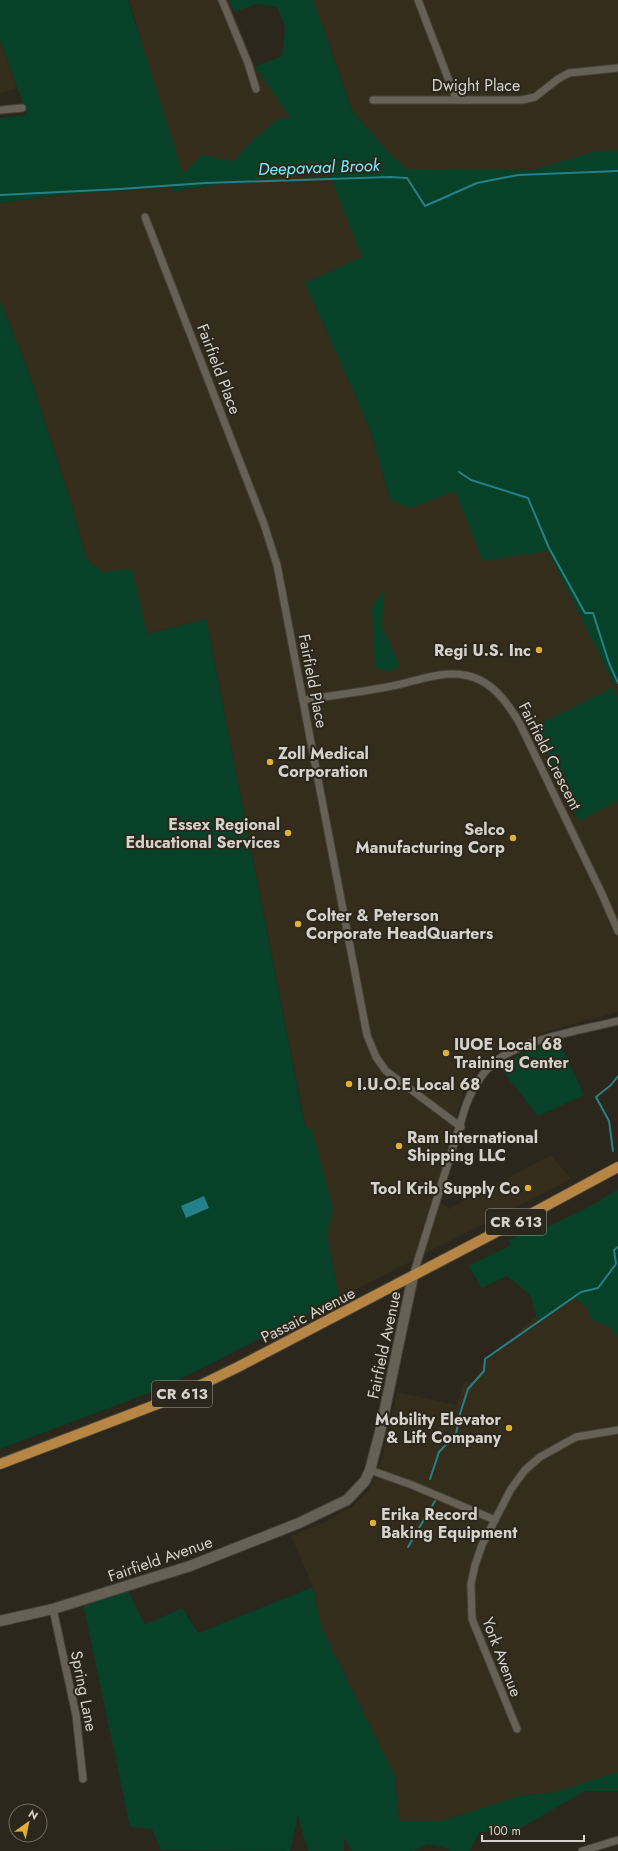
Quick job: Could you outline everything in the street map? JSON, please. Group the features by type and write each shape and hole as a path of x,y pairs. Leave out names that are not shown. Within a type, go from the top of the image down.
{"main road":[{"name":"Passaic Avenue","path":"0,1464 176,1397 298,1337 618,1167"}],"street":[{"path":"222,0 248,63 256,89"},
{"path":"418,0 456,99"},
{"name":"Dwight Place","path":"373,100 522,100 535,97 558,79 569,73 576,71 618,68"},
{"path":"0,110 22,108"},
{"name":"Fairfield Place","path":"145,217 264,524 277,565 367,1035 376,1057 386,1071 461,1127"},
{"name":"Fairfield Crescent","path":"303,700 389,686 438,675 467,676 479,680 491,688 504,700 520,724 602,894 618,931"},
{"name":"Fairfield Avenue","path":"0,1621 53,1609 190,1566 299,1523 347,1500 365,1481 370,1470 380,1432 413,1276 461,1127 466,1105 474,1087 499,1059 533,1043 618,1021"},
{"name":"York Avenue","path":"517,1728 496,1681 472,1619 471,1584 475,1565 482,1545 516,1481 540,1457 576,1437 618,1430"},
{"path":"370,1470 412,1485 495,1520"},
{"name":"Spring Lane","path":"53,1609 76,1715 83,1779"},
{"path":"582,1851 618,1840"}],"shaded area":[{"path":"129,0 229,0 255,67 328,170 415,169 407,169 391,155 353,112 313,0 618,0 618,1012 558,1028 495,1050 477,1068 463,1092 434,1197 449,1209 551,1155 571,1179 339,1298 206,619 126,639 102,572 86,558 71,503 29,373 0,301 0,203 58,195 153,82","holes":["362,257 390,500 370,429 305,283"]},
{"path":"0,40 17,88 0,94"},
{"path":"566,1290 618,1331 618,1772 556,1792 519,1796 442,1821 399,1821 395,1776 322,1629 313,1587 291,1536 320,1524 353,1506 369,1490 383,1455 397,1392 457,1405 464,1382 474,1382 485,1361"}],"green space":[{"path":"0,0 128,0 183,174 202,155 233,161 255,138 278,119 290,117 255,67 282,56 285,27 277,7 257,4 234,12 229,0 313,0 353,112 391,155 407,169 532,170 593,152 618,150 618,684 614,684 548,551 483,561 455,491 411,508 390,500 370,429 305,283 362,257 328,170 174,191 172,187 58,195 0,203 0,118 27,115 0,40"},
{"path":"0,301 29,373 71,503 86,558 102,572 132,569 147,634 206,619 305,1127 312,1129 333,1209 327,1234 339,1298 165,1387 0,1449"},
{"path":"383,591 382,626 400,667 389,671 375,668 372,607"},
{"path":"613,687 618,698 618,801 579,821 533,727"},
{"path":"559,1041 584,1095 538,1116 498,1065 532,1049"},
{"path":"618,1189 618,1337 609,1327 592,1320 587,1308 574,1297 538,1322 530,1295 507,1276 482,1288 468,1266 511,1245 508,1240 536,1229 537,1232 591,1206"},
{"path":"126,1587 145,1625 182,1608 198,1633 313,1587 322,1629 395,1776 399,1821 442,1821 519,1796 556,1792 618,1772 618,1791 585,1791 512,1833 480,1832 469,1851 450,1851 449,1849 428,1844 414,1851 352,1851 344,1838 344,1851 308,1851 298,1816 290,1851 161,1850 152,1829 130,1827 82,1599"}],"water":[{"path":"204,1196 209,1208 186,1218 181,1206"}],"waterway":[{"name":"Deepavaal Brook","path":"0,195 205,183 390,177 407,178 425,206 477,183 518,175 618,171"},
{"path":"459,472 471,480 528,498 549,548 585,613 593,613 609,663 618,683"},
{"path":"613,1151 609,1121 596,1097 611,1085 618,1076"},
{"path":"430,1479 439,1452 456,1434 459,1417 468,1389 484,1371 485,1359 581,1292 598,1288 616,1264 614,1250 618,1247"},
{"path":"408,1547 435,1501"}],"place":[{"name":"Regi U.S. Inc","path":"539,650"},
{"name":"Zoll Medical Corporation","path":"270,762"},
{"name":"Essex Regional Educational Services","path":"288,833"},
{"name":"Selco Manufacturing Corp","path":"513,838"},
{"name":"Colter & Peterson Corporate HeadQuarters","path":"298,924"},
{"name":"IUOE Local 68 Training Center","path":"446,1053"},
{"name":"I.U.O.E Local 68","path":"349,1084"},
{"name":"Ram International Shipping LLC","path":"399,1146"},
{"name":"Tool Krib Supply Co","path":"528,1188"},
{"name":"Mobility Elevator & Lift Company","path":"509,1428"},
{"name":"Erika Record Baking Equipment","path":"373,1523"}]}
